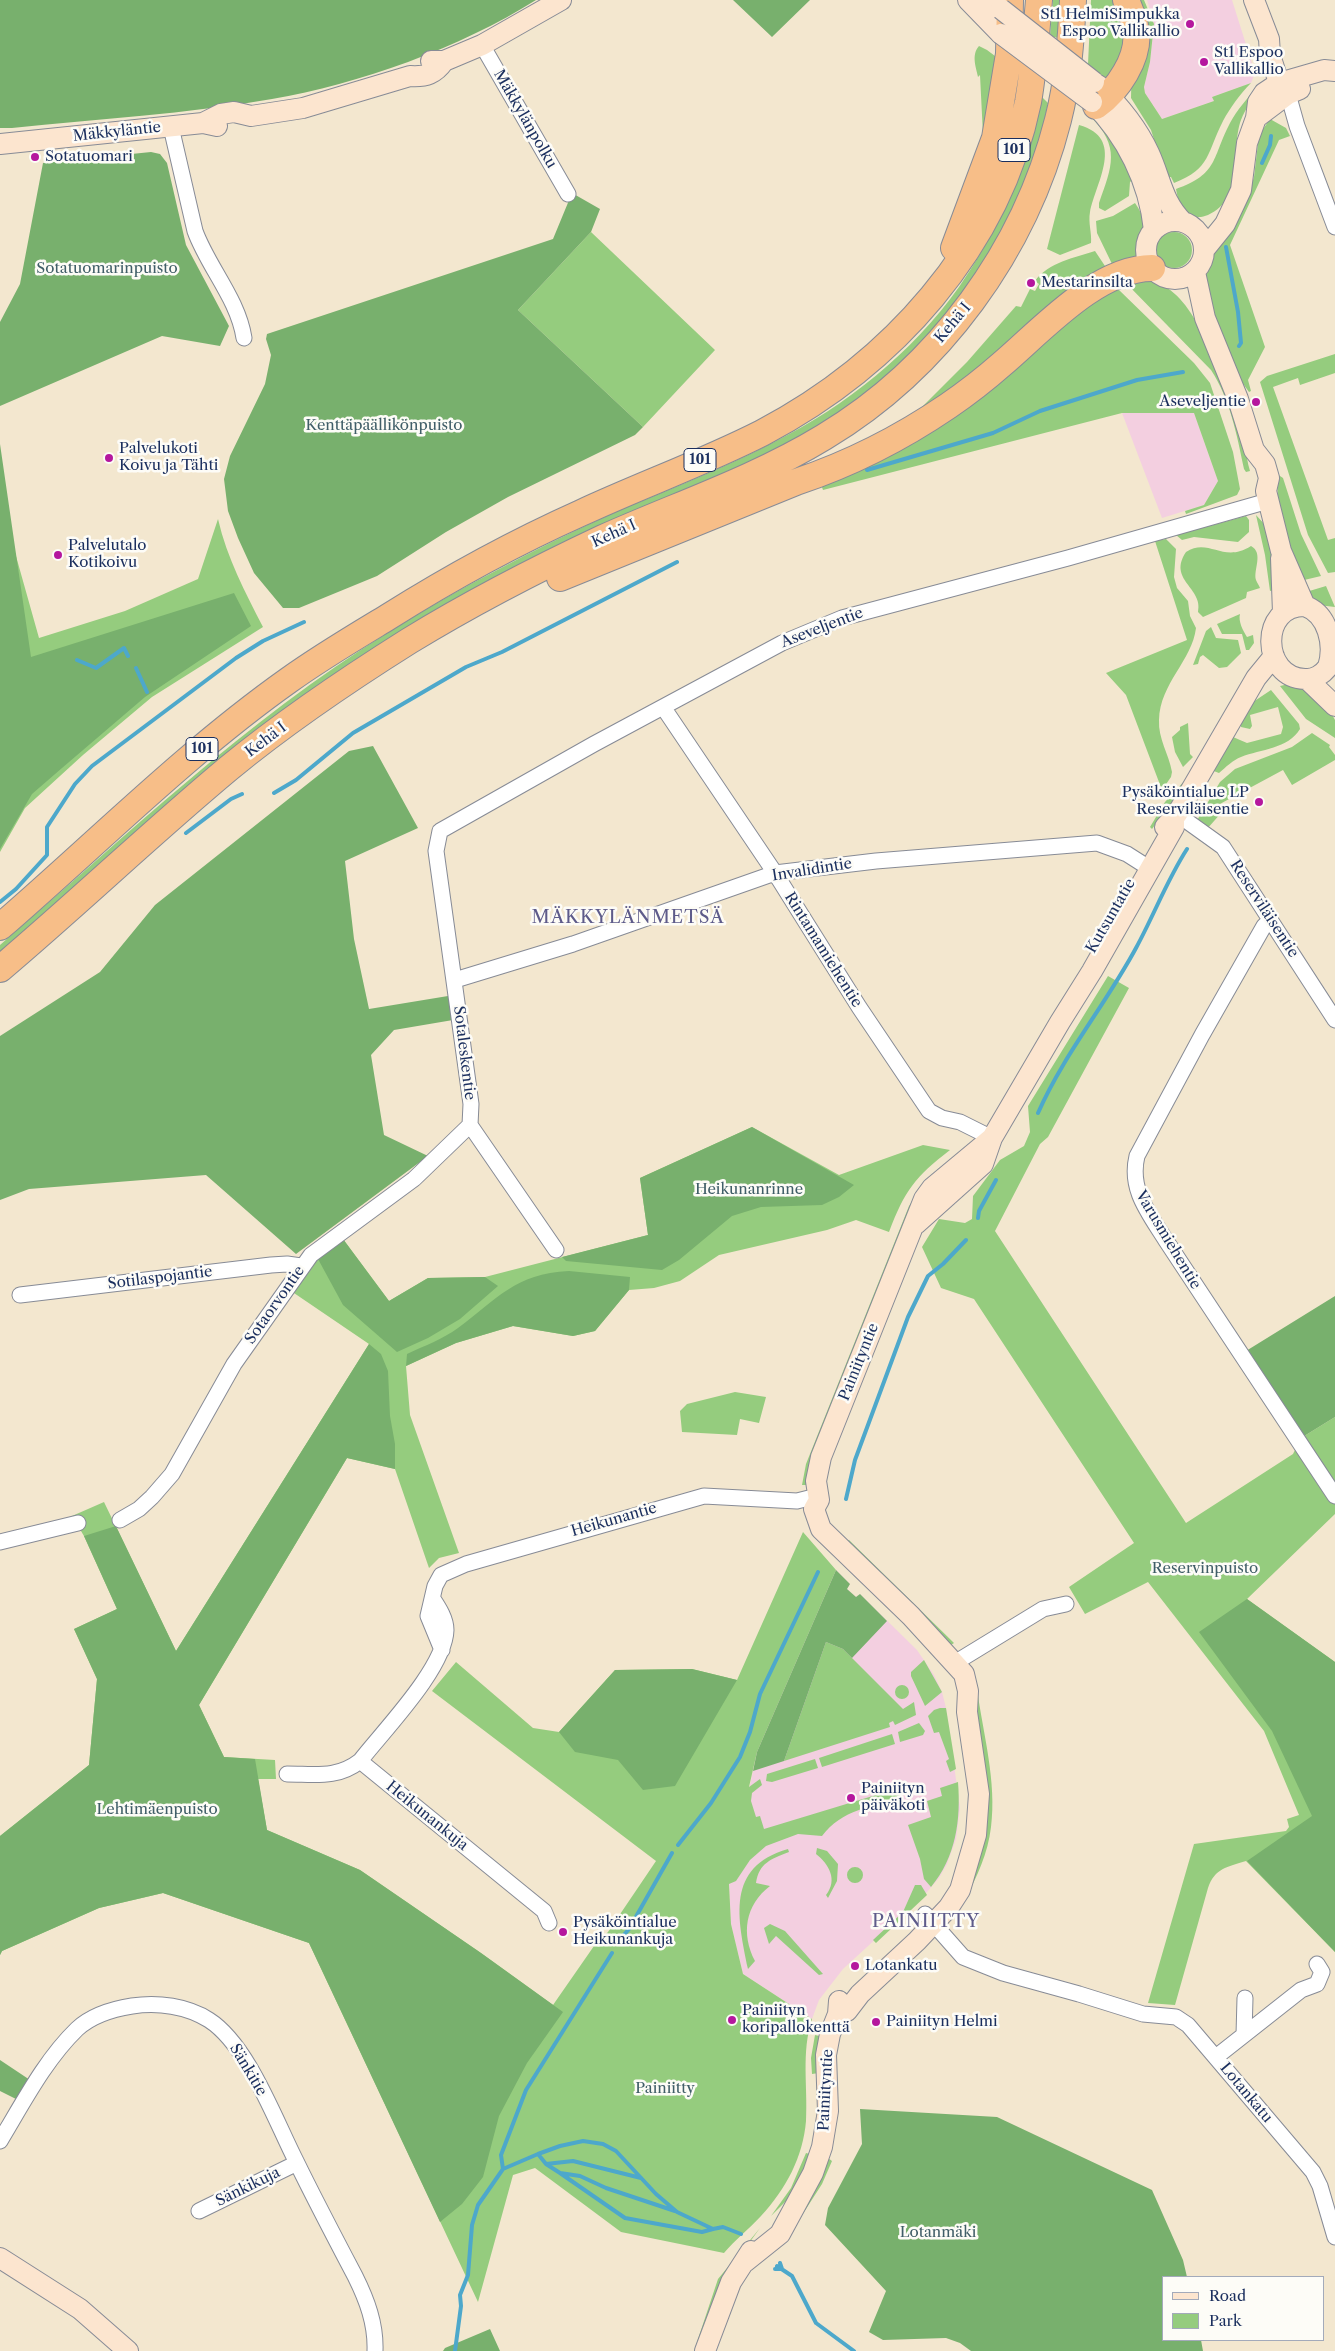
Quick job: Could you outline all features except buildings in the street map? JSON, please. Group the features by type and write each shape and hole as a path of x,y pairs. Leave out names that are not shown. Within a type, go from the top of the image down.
{"highway":[{"name":"101","path":"0,927 166,779 289,680 427,593 506,549 581,513 761,433 814,403 846,381 877,355 911,323 943,284 987,217 1008,168 1027,104 1035,54 1038,0"},
{"name":"Kehä I","path":"0,969 230,767 312,705 383,658 473,604 603,538 771,466 825,437 860,412 914,367 951,329 979,291 1007,248 1026,209 1044,165 1058,119 1070,51 1073,0"},
{"path":"1098,96 1120,80 1134,50 1136,31 1126,0"},
{"path":"943,284 958,235 986,169 996,138 1008,54 1001,3"},
{"name":"101","path":"473,604 519,597 605,558 819,474 885,444 948,406 986,378 1083,295 1113,277 1138,268 1163,274"}],"street":[{"name":"Mäkkyläntie","path":"0,144 203,124 222,127 237,125 250,116 303,108 410,76 422,77 430,74 437,71 444,61 482,45 561,0"},
{"path":"968,0 1001,34 1098,96"},
{"path":"1254,0 1269,40 1270,55 1286,85 1297,126 1335,227"},
{"path":"1001,3 1140,135 1159,205 1154,230 1146,248 1163,274 1205,318"},
{"name":"Mäkkylänpolku","path":"482,45 568,194"},
{"path":"1204,250 1225,224 1231,207 1241,190 1248,143 1256,118 1286,85 1335,73"},
{"path":"171,127 195,231 200,245 241,322 244,338"},
{"path":"1159,205 1188,225 1202,238 1204,250 1203,258 1195,272 1189,276 1163,274"},
{"path":"1154,230 1168,222 1188,225 1204,224 1231,207"},
{"path":"1195,272 1205,318 1238,399 1254,450 1265,464 1269,478 1267,496 1281,552 1283,613"},
{"name":"Aseveljentie","path":"440,831 662,707 782,643 842,618 1068,558 1267,496"},
{"path":"1281,552 1334,635 1333,653 1329,666 1319,676 1298,677"},
{"path":"1319,609 1294,607 1283,613 1272,631 1271,648 1280,668 1298,677 1335,706"},
{"name":"Kutsuntatie","path":"992,1138 1060,1022 1083,966 1145,866 1168,822 1175,816 1256,678 1274,656"},
{"path":"1329,666 1335,687"},
{"name":"Kutsuntatie","path":"1243,702 1267,685 1298,677"},
{"name":"Rintamamiehentie","path":"662,707 775,873 859,1007 929,1111 942,1118 960,1122 992,1138"},
{"name":"Reserviläisentie","path":"1175,816 1223,847 1335,1020"},
{"name":"Sotaleskentie","path":"440,831 436,851 472,1104 470,1125"},
{"name":"Invalidintie","path":"454,980 573,944 775,873 876,861 1097,843 1120,851 1145,866"},
{"name":"Varusmiehentie","path":"1270,920 1264,926 1232,980 1137,1156 1135,1184 1142,1202 1165,1239 1335,1496"},
{"path":"470,1125 556,1250"},
{"name":"Sotaorvontie","path":"120,1520 139,1509 172,1474 234,1364 301,1266 311,1255 414,1179 470,1125"},
{"name":"Painiityntie","path":"706,2351 731,2282 769,2225 790,2200 801,2192 813,2173 822,2147 828,2111 826,2055 830,2034 838,2014 839,2000 930,1919 964,1869 976,1835 979,1815 979,1794 967,1712 967,1680 934,1639 822,1529 814,1509 818,1498 816,1481 821,1457 913,1227 983,1164 992,1138"},
{"name":"Sotilaspojantie","path":"20,1295 271,1264 301,1266"},
{"name":"Heikunantie","path":"360,1760 437,1663 446,1630 441,1612 433,1599 435,1586 441,1575 466,1564 681,1501 704,1496 797,1501 818,1498"},
{"path":"0,1542 78,1522"},
{"path":"953,1664 1043,1609 1066,1604"},
{"path":"288,1774 333,1774 348,1770 360,1760"},
{"name":"Heikunankuja","path":"360,1760 544,1911 549,1923"},
{"name":"Lotankatu","path":"930,1919 963,1957 1003,1973 1143,2014 1176,2017 1188,2024 1313,2172 1320,2186 1335,2237"},
{"path":"1216,2058 1301,1990 1317,1984 1322,1972 1318,1964"},
{"path":"1244,2035 1245,1998"},
{"name":"Sänkitie","path":"0,2141 58,2050 79,2028 99,2015 120,2008 153,2004 192,2011 209,2020 222,2031 249,2067 366,2298 373,2324 375,2351"},
{"name":"Sänkikuja","path":"199,2211 297,2163"},
{"path":"0,2258 80,2309 128,2351"}],"shaded area":[{"path":"1147,0 1232,0 1255,73 1251,83 1212,97 1214,101 1162,119 1145,93 1144,87 1150,62 1154,24"},
{"path":"1122,413 1194,413 1218,481 1204,505 1162,518"},
{"name":"Painiityn päiväkoti","path":"836,1570 850,1584 847,1589 856,1597 860,1594 917,1650 934,1675 942,1692 946,1708 960,1808 956,1839 947,1864 939,1878 927,1892 843,1969 819,2000 812,2019 743,1974 731,1924 729,1884 757,1752"}],"green space":[{"path":"0,0 536,0 475,34 408,62 339,84 240,104 0,128"},
{"path":"733,0 810,0 772,37"},
{"path":"1053,0 1061,0 1058,38 1050,36"},
{"path":"1091,0 1120,0 1129,40 1107,80 1088,64"},
{"path":"1133,0 1144,0 1154,24 1150,62 1144,87 1145,93 1162,119 1214,101 1212,97 1251,83 1239,96 1226,116 1202,165 1186,178 1174,183 1171,177 1166,177 1151,130 1131,98"},
{"path":"979,46 999,59 983,135 980,75 978,77 975,61 975,53"},
{"path":"1256,88 1259,90 1241,120 1238,132 1235,172 1228,197 1220,207 1208,215 1197,217 1189,215 1178,199 1176,189 1200,177 1207,170 1233,118"},
{"path":"1042,97 1048,103 1034,158 1014,208 998,239 960,298 914,352 888,376 832,419 781,448 483,584 415,622 371,650 307,693 0,953 0,945 141,821 236,741 336,666 415,616 524,556 609,515 734,462 801,428 852,395 876,376 899,356 941,311 981,252 1007,202"},
{"path":"1090,111 1105,127 1134,179 1130,182 1129,196 1105,211 1099,208 1099,203 1110,167 1110,147 1100,127 1090,116"},
{"path":"1270,119 1286,128 1290,136 1279,140 1230,245 1265,347 1248,380 1251,391 1249,392 1234,371 1219,335 1204,279 1217,246 1249,194 1254,177 1259,135"},
{"path":"1079,125 1093,131 1101,140 1105,150 1104,162 1102,175 1090,212 1091,243 1060,255 1047,249"},
{"name":"Sotatuomarinpuisto","path":"151,152 160,154 167,163 186,245 229,326 220,346 162,336 0,406 0,322 20,284 43,163"},
{"name":"Kenttäpäällikönpuisto","path":"572,193 600,209 591,232 518,310 643,427 635,435 508,497 446,532 377,576 299,608 283,608 254,573 228,511 224,479 230,456 265,384 271,355 266,339 267,334 553,239"},
{"path":"1135,203 1143,220 1138,252 1139,262 1125,260 1112,264 1097,233 1096,221 1113,216"},
{"path":"591,232 715,350 643,427 518,310"},
{"path":"1174,232 1186,238 1192,250 1186,262 1174,268 1162,262 1156,250 1162,238"},
{"path":"1095,251 1105,266 984,374 920,409 967,362 1016,306 1021,307 1030,289 1035,291 1039,284 1035,281 1047,269"},
{"path":"1152,280 1177,296 1191,313 1201,330 1226,389 1245,448 1250,471 1246,472 1244,469 1228,405 1211,370 1124,281"},
{"path":"1118,289 1194,363 1210,383 1233,452 1240,489 1237,495 1186,514 1185,511 1204,505 1218,481 1194,413 1122,413 823,490 820,482 1084,302"},
{"path":"1335,354 1335,373 1300,385 1298,378 1273,387 1328,540 1335,538 1335,572 1328,573 1308,535 1260,382 1267,376"},
{"path":"0,444 31,657 234,593 251,626 145,697 32,794 0,849"},
{"path":"0,459 7,524 39,638 125,611 198,579 218,519 231,561 263,627 152,697 83,755 25,808 0,852"},
{"path":"1277,474 1283,478 1301,534 1321,576 1300,581 1278,505"},
{"path":"1256,515 1267,527 1278,589 1270,591 1265,555"},
{"path":"1246,516 1249,520 1249,532 1238,542 1194,537 1182,540 1176,535"},
{"path":"1166,539 1176,549 1174,577 1177,588 1188,601 1190,616 1196,628 1189,651 1170,683 1161,707 1159,720 1160,734 1172,772 1171,777 1162,790 1126,695 1106,673 1187,640 1155,541"},
{"path":"1251,546 1255,549 1258,557 1255,576 1260,588 1247,592 1246,598 1203,617 1198,612 1196,596 1183,577 1181,570 1181,562 1186,552 1202,547 1232,552 1241,551"},
{"path":"1326,586 1335,607 1318,605 1306,592"},
{"path":"1240,614 1240,623 1245,635 1247,637 1253,635 1254,643 1249,650 1246,650 1242,634 1222,634 1217,624"},
{"path":"1211,627 1216,638 1238,640 1241,653 1227,667 1219,668 1203,655 1200,657 1198,664 1193,665 1206,631"},
{"path":"1289,684 1307,687 1330,711 1335,720 1335,738 1306,719 1280,686"},
{"path":"1271,690 1299,724 1300,729 1295,736 1274,748 1238,758 1219,773 1211,770 1233,737 1247,743 1281,734 1283,727 1278,707 1250,715 1252,726 1250,729 1241,727 1240,722 1253,702"},
{"path":"1188,723 1190,754 1193,757 1183,767 1175,752 1172,737 1180,730 1180,727"},
{"path":"1312,733 1330,745 1329,747 1335,755 1335,760 1292,785 1283,770 1218,805 1222,812 1207,829 1196,822 1220,782 1235,769 1292,747"},
{"path":"373,746 418,828 345,861 354,939 369,1009 448,996 453,1020 394,1030 371,1055 384,1135 428,1156 296,1254 206,1175 29,1189 0,1200 0,1036 100,972 155,905 349,751"},
{"path":"1188,777 1178,795 1152,829 1150,827 1165,802"},
{"name":"Reservinpuisto","path":"1108,976 1129,988 1048,1137 1040,1144 995,1231 1186,1523 1293,1454 1301,1438 1335,1417 1335,1514 1247,1599 1335,1662 1335,1952 1246,1861 1233,1865 1218,1872 1208,1888 1175,2005 1148,2003 1194,1844 1286,1831 1289,1827 1287,1819 1299,1815 1264,1731 1148,1582 1085,1614 1069,1587 1134,1543 974,1299 941,1288 922,1247 939,1219 965,1223 972,1219 973,1196 1000,1160 1024,1146 1030,1132 1028,1106"},
{"path":"752,1127 839,1175 923,1145 950,1150 928,1168 912,1185 900,1205 889,1232 856,1220 827,1230 719,1255 680,1281 654,1288 629,1290 595,1331 573,1336 513,1326 456,1343 406,1366 410,1415 459,1553 439,1558 429,1568 395,1469 347,1458 199,1705 224,1757 275,1760 276,1779 258,1779 267,1830 360,1870 553,2005 594,1946 608,1932 656,1861 432,1691 456,1662 533,1728 559,1732 615,1670 692,1669 737,1680 803,1532 836,1570 757,1752 749,1787 760,1779 762,1785 752,1793 751,1801 756,1817 760,1816 764,1829 899,1788 902,1797 858,1810 838,1820 822,1836 798,1834 766,1846 750,1860 736,1881 729,1884 731,1924 743,1974 812,2019 806,2057 806,2121 801,2147 792,2172 770,2206 724,2253 621,2232 535,2168 513,2175 478,2302 309,1943 163,1893 99,1908 2,1951 0,1955 0,1836 89,1765 97,1679 74,1629 117,1609 84,1536 72,1516 104,1502 176,1651 369,1344 291,1291 302,1271 343,1239 389,1301 428,1278 485,1277 648,1235 640,1178"},
{"name":"Heikunanrinne","path":"752,1127 854,1185 839,1197 822,1205 761,1207 732,1216 679,1260 662,1270 566,1261 562,1257 648,1235 640,1178"},
{"path":"938,1177 807,1485 802,1485 806,1464 909,1206 925,1182"},
{"path":"343,1239 389,1301 428,1278 485,1277 498,1286 460,1319 428,1338 397,1352 343,1305 318,1259"},
{"path":"569,1271 630,1277 629,1290 595,1331 573,1336 513,1326 456,1343 406,1366 407,1354 452,1332 508,1289 534,1277"},
{"path":"1335,1296 1335,1417 1301,1438 1246,1351"},
{"name":"Lehtimäenpuisto","path":"369,1344 381,1354 388,1371 390,1416 395,1444 395,1469 347,1458 199,1705 224,1757 255,1759 267,1830 360,1870 563,2012 527,2063 499,2116 483,2177 462,2204 440,2222 309,1943 163,1893 99,1908 2,1951 0,1955 0,1836 89,1765 97,1679 74,1629 117,1609 84,1536 116,1526 176,1651"},
{"path":"735,1392 766,1397 759,1423 740,1419 737,1435 682,1432 680,1411 687,1404"},
{"path":"849,1540 954,1643 951,1645 941,1636 847,1541"},
{"path":"836,1570 850,1584 847,1589 856,1597 860,1594 887,1621 852,1658 843,1649 826,1642 784,1761 753,1771 757,1752"},
{"path":"1247,1599 1335,1662 1335,1952 1247,1861 1312,1816 1272,1731 1199,1632"},
{"path":"826,1642 843,1649 903,1709 914,1702 916,1715 895,1725 893,1721 889,1723 890,1727 784,1761"},
{"path":"924,1660 942,1692 925,1706 911,1676 911,1672"},
{"path":"692,1669 737,1680 675,1786 643,1790 618,1760 575,1752 559,1732 615,1670"},
{"path":"899,1685 905,1685 909,1692 905,1699 899,1699 895,1695 895,1689"},
{"path":"977,1689 989,1758 992,1810 990,1837 985,1855 965,1899"},
{"path":"946,1708 956,1769 950,1772 946,1761 949,1759 939,1732 934,1733 928,1716 934,1710"},
{"path":"919,1723 925,1731 923,1735 900,1742 898,1732"},
{"path":"892,1734 895,1744 822,1767 819,1758"},
{"path":"815,1759 818,1768 772,1782 766,1781 767,1774"},
{"path":"958,1782 959,1810 955,1838 946,1863 931,1887 924,1879 920,1859 908,1825 931,1817 927,1801 942,1796 940,1788"},
{"path":"817,1848 827,1851 838,1864 837,1881 828,1898 826,1895 830,1889 832,1878 828,1867 816,1854"},
{"path":"788,1849 789,1852 763,1866 758,1876 756,1883 770,1886 755,1902 748,1920 748,1941 755,1961 748,1969 741,1932 740,1914 741,1897 745,1882 754,1868 768,1857"},
{"path":"852,1867 858,1867 863,1872 861,1881 852,1883 847,1878 847,1872"},
{"path":"915,1885 921,1885 927,1895 876,1943 873,1940 903,1912"},
{"path":"770,1924 785,1931 823,1974 819,1975 776,1936 769,1944 764,1928"},
{"path":"815,2035 819,2036 819,2073 812,2074 811,2058"},
{"path":"0,2060 30,2080 18,2100 0,2091"},
{"name":"Lotanmäki","path":"860,2109 997,2117 1152,2190 1183,2260 1187,2276 1162,2276 1162,2341 1201,2341 1203,2351 971,2351 960,2343 946,2338 883,2340 869,2332 886,2291 825,2225 828,2208 862,2144"},
{"path":"806,2153 813,2155 795,2192 771,2216 791,2188"},
{"path":"828,2158 832,2161 822,2184 797,2223"},
{"path":"760,2228 728,2272 699,2351 694,2351 718,2279"},
{"path":"490,2329 500,2351 443,2351 445,2348"}],"waterway":[{"path":"1262,163 1270,145 1271,136"},
{"path":"1226,247 1238,312 1241,343 1239,346"},
{"path":"867,470 993,433 1040,411 1137,380 1183,372"},
{"path":"274,793 296,780 353,733 466,667 502,652 677,562"},
{"path":"0,902 16,889 47,855 47,827 75,784 92,766 236,658 263,641 304,622"},
{"path":"77,660 96,668 124,648 128,656"},
{"path":"136,668 147,692"},
{"path":"186,833 231,799 242,794"},
{"path":"1038,1113 1060,1070 1136,948 1187,849"},
{"path":"978,1218 979,1211 996,1180"},
{"path":"846,1499 855,1460 908,1317 928,1276 943,1264 966,1240"},
{"path":"678,1845 711,1803 740,1757 750,1732 760,1694 818,1572"},
{"path":"622,1937 629,1929 672,1853"},
{"path":"503,2169 501,2155 526,2090 612,1953"},
{"path":"455,2351 461,2306 460,2295 468,2275 472,2225 478,2205 503,2169 538,2154 560,2146 583,2141 603,2144 616,2151 656,2194 677,2212 713,2229 723,2227 741,2234"},
{"path":"538,2154 546,2164 560,2173 580,2176 606,2188 675,2211"},
{"path":"546,2164 573,2161 641,2178"},
{"path":"560,2173 625,2218 702,2232 713,2229"},
{"path":"775,2269 782,2269 780,2263"},
{"path":"777,2266 792,2276 816,2323 854,2351"}],"place":[{"name":"St1 HelmiSimpukka Espoo Vallikallio","path":"1190,24"},
{"name":"St1 Espoo Vallikallio","path":"1204,62"},
{"name":"Sotatuomari","path":"35,157"},
{"name":"Mestarinsilta","path":"1031,283"},
{"name":"Aseveljentie","path":"1256,402"},
{"name":"Palvelukoti Koivu ja Tähti","path":"109,458"},
{"name":"Palvelutalo Kotikoivu","path":"58,555"},
{"name":"Pysäköintialue LP Reserviläisentie","path":"1259,802"},
{"name":"Painiityn päiväkoti","path":"851,1798"},
{"name":"Pysäköintialue Heikunankuja","path":"563,1932"},
{"name":"Lotankatu","path":"855,1966"},
{"name":"Painiityn koripallokenttä","path":"732,2020"},
{"name":"Painiityn Helmi","path":"876,2022"}],"district":[{"name":"MÄKKYLÄNMETSÄ","path":"628,918"},
{"name":"PAINIITTY","path":"926,1922"}],"park label":[{"name":"Painiitty","path":"665,2089"}]}
